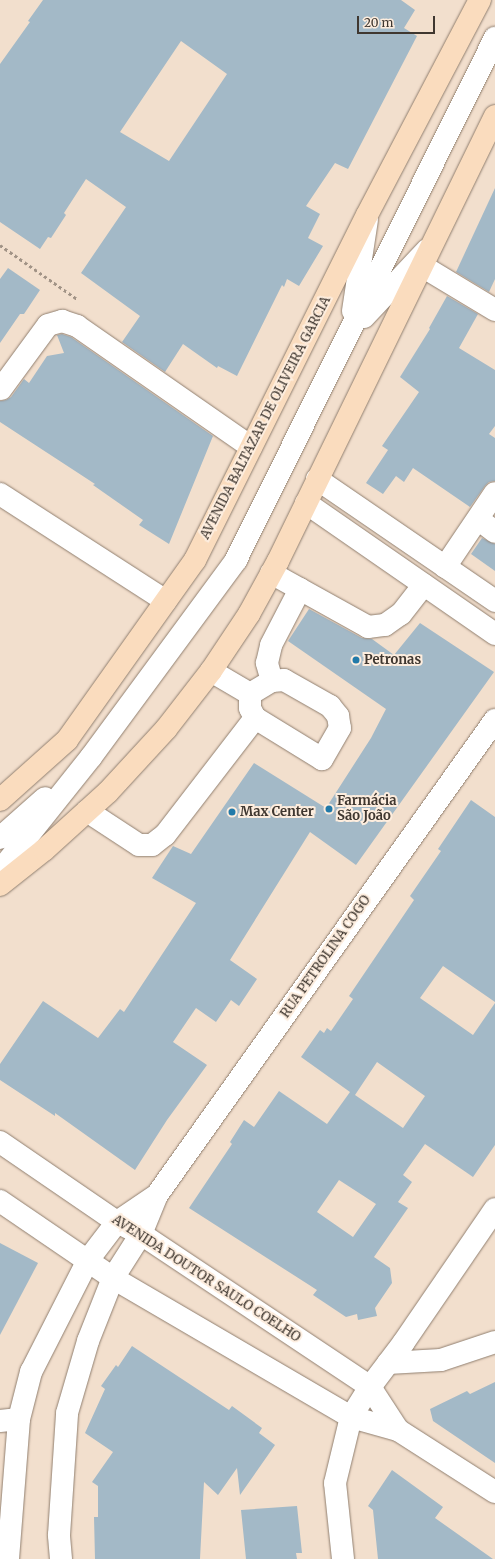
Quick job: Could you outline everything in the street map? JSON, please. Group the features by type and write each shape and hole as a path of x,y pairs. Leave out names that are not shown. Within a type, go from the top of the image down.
{"main road":[{"name":"AVENIDA BALTAZAR DE OLIVEIRA GARCIA","path":"0,800 67,740 195,560 368,215 480,0"},
{"path":"0,885 108,792 166,729 211,671 249,614 318,479 495,116"}],"street":[{"path":"0,871 91,757 236,560 495,38"},
{"path":"349,332 368,215"},
{"path":"349,332 431,246"},
{"path":"422,266 495,310"},
{"path":"1,389 48,325 62,321 77,326 252,447"},
{"path":"318,479 495,601"},
{"path":"0,494 166,601"},
{"path":"445,567 495,494"},
{"path":"306,503 495,634"},
{"path":"478,519 495,532"},
{"path":"271,573 368,627 386,625 401,614 424,585"},
{"path":"272,681 267,663 271,645 300,589"},
{"path":"211,671 250,694"},
{"path":"284,680 330,706 338,716 340,728 322,759 255,718 250,708 250,694 272,681 284,680"},
{"path":"87,811 139,845 152,845 165,835 255,718"},
{"name":"RUA PETROLINA COGO","path":"62,1559 59,1535 66,1413 88,1341 114,1278 141,1234 157,1195 495,720"},
{"path":"0,818 91,757"},
{"path":"0,838 91,757"},
{"name":"AVENIDA DOUTOR SAULO COELHO","path":"0,1142 117,1222 141,1234 370,1387 398,1430"},
{"name":"RUA PETROLINA COGO","path":"8,1559 9,1420 31,1372 88,1260 117,1222 157,1195"},
{"name":"AVENIDA DOUTOR SAULO COELHO","path":"0,1201 114,1278 351,1417 398,1430 495,1492"},
{"path":"343,1559 335,1483 351,1417 370,1387 495,1209"},
{"path":"388,1363 441,1360 495,1342"}],"building":[{"path":"43,0 401,0 415,10 404,28 417,36 348,169 335,163 306,206 320,214 308,238 323,246 299,286 287,279 284,287 282,285 237,376 218,366 217,368 183,344 165,372 122,342 140,316 81,273 126,207 86,179 64,213 66,215 51,238 48,237 40,249 0,222 0,64 30,22 28,21","holes":["181,41 227,74 169,161 120,132"]},
{"path":"495,188 495,279 489,292 456,272"},
{"path":"8,268 40,290 24,314 20,314 0,343 0,279"},
{"path":"447,296 478,314 459,348 495,370 495,426 489,434 495,438 495,481 489,482 485,486 470,507 413,468 404,482 396,476 383,494 366,483 388,450 382,446 419,392 400,377 430,329 429,328"},
{"path":"62,334 71,337 213,436 169,544 139,525 143,520 93,485 95,484 0,422 0,401 11,397 24,379 29,383 47,356 64,353 57,335"},
{"path":"482,538 495,544 495,571 471,554"},
{"path":"309,609 362,638 372,639 394,655 420,623 494,672 356,865 310,832 230,960 257,979 239,1006 231,1000 216,1022 196,1008 173,1042 207,1065 167,1120 135,1170 55,1113 55,1116 0,1080 0,1064 43,1001 98,1038 120,1009 124,1012 196,903 152,878 173,846 191,854 254,763 326,808 371,738 386,709 288,641"},
{"path":"471,800 495,817 495,1002 443,966 420,998 473,1035 495,1003 495,1145 473,1177 425,1144 403,1175 412,1182 398,1202 408,1208 374,1257 390,1268 392,1283 375,1308 377,1316 358,1320 357,1314 346,1317 313,1295 317,1290 189,1208 232,1144 230,1142 244,1120 254,1127 279,1091 327,1124 350,1092 301,1057 320,1030 324,1033 327,1028 331,1031 353,999 349,996 414,900 410,896 441,851 438,849","holes":["377,1062 425,1096 403,1128 355,1095","339,1180 376,1204 353,1237 317,1212"]},
{"path":"0,1243 38,1263 0,1335"},
{"path":"132,1346 229,1410 232,1406 262,1428 259,1433 275,1445 240,1495 237,1468 218,1495 204,1482 200,1559 95,1559 94,1517 98,1517 98,1486 92,1482 113,1452 85,1433 105,1389 101,1386 116,1365 118,1367"},
{"path":"495,1382 495,1463 433,1421 430,1409 467,1391 470,1394"},
{"path":"392,1470 443,1507 435,1518 493,1559 378,1559 373,1510 368,1506"},
{"path":"297,1506 302,1553 296,1553 297,1559 246,1559 241,1510"}],"place":[{"name":"Petronas","path":"356,660"},
{"name":"Farmácia São João","path":"329,809"},
{"name":"Max Center","path":"232,812"}]}
